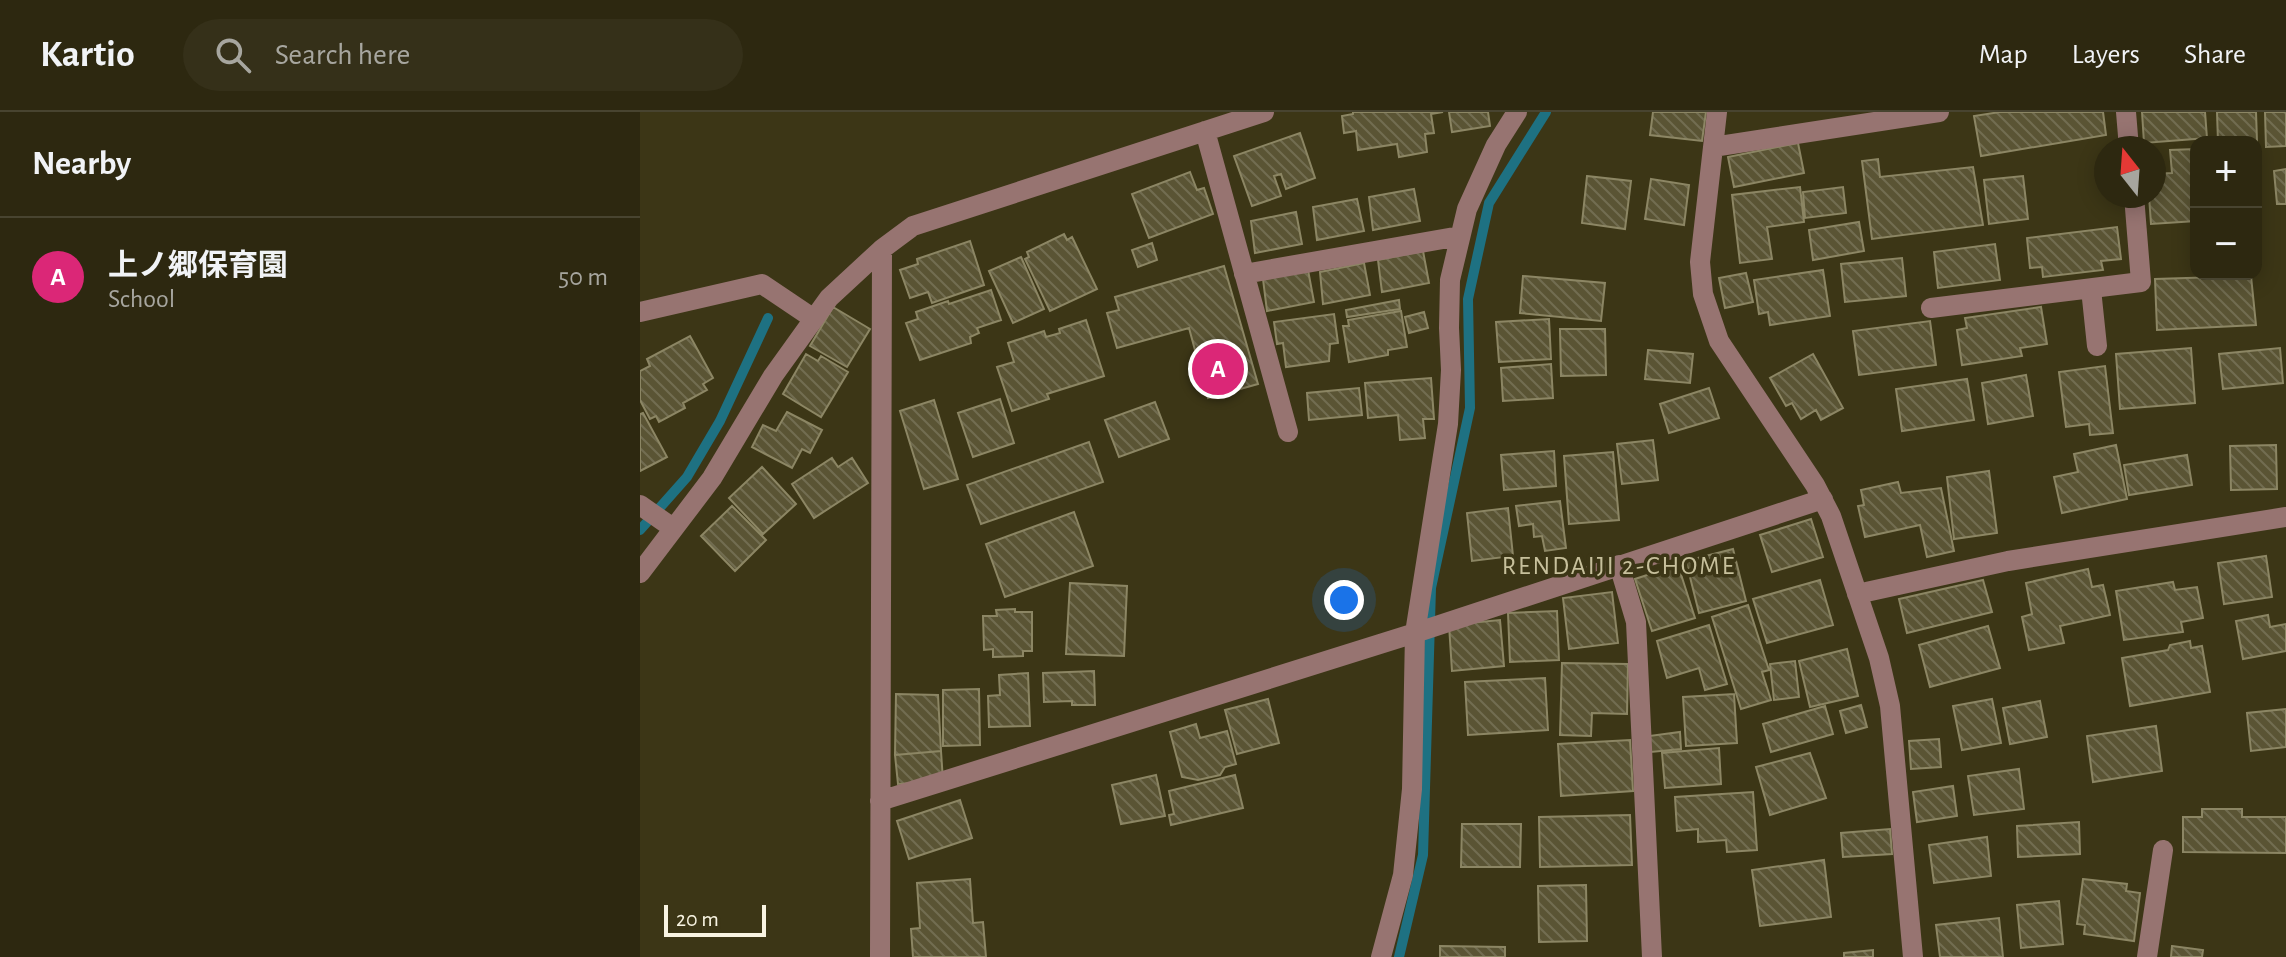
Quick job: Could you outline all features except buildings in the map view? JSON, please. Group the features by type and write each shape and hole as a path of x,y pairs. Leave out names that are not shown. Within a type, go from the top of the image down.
{"street":[{"path":"640,573 654,516 712,478 773,376 829,298 882,249 913,226 1264,112"},
{"path":"1381,957 1403,875 1412,789 1416,632 1448,424 1450,280 1467,209 1496,145 1517,112"},
{"path":"1717,112 1700,262 1703,294 1719,341 1823,499 1888,689 1913,957"},
{"path":"1713,147 1939,112"},
{"path":"2126,112 2128,136"},
{"path":"1205,131 1288,432"},
{"path":"1931,308 2141,282 2135,208"},
{"path":"1244,274 1460,236"},
{"path":"880,957 882,249"},
{"path":"640,312 762,284 814,319"},
{"path":"2091,289 2097,346"},
{"path":"880,801 1416,632 1823,499"},
{"path":"1857,594 2008,561 2286,517"},
{"path":"1619,565 1636,622 1652,957"},
{"path":"2147,957 2163,850"}],"waterway":[{"path":"1399,957 1423,855 1431,588 1470,408 1468,299 1489,203 1546,112"},
{"path":"640,530 687,477 720,421 768,318"}],"place":[{"name":"上ノ郷保育園","path":"1218,369"}],"district":[{"name":"RENDAIJI 2-CHOME","path":"1619,565"}]}
